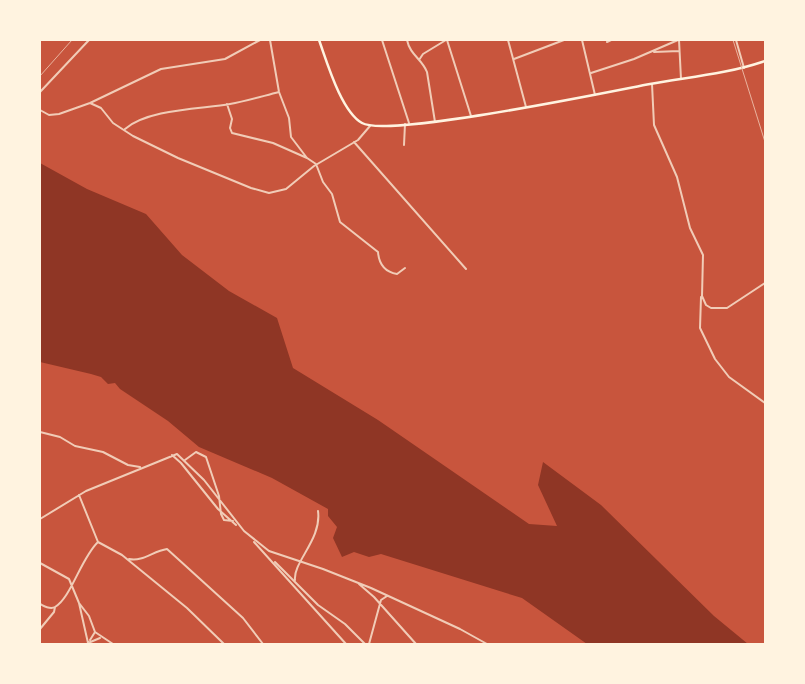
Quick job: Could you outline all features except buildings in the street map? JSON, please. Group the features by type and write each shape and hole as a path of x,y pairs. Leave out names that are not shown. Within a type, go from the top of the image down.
{"main road":[{"path":"319,40 329,69 348,107 360,123 370,126 435,122 744,68 765,61"}],"street":[{"path":"40,92 89,40"},
{"path":"40,110 49,115 90,103 161,69 225,59 260,40"},
{"path":"270,40 279,92 289,118 291,137 307,158"},
{"path":"382,40 407,124 404,145"},
{"path":"407,40 409,50 427,72 435,122"},
{"path":"419,60 424,54 447,40 471,116"},
{"path":"508,40 526,107"},
{"path":"514,59 564,40"},
{"path":"582,40 595,95"},
{"path":"591,73 652,52 678,40 681,79"},
{"path":"736,40 744,68"},
{"path":"652,52 679,51"},
{"path":"652,84 654,125 677,177 690,228 703,255 700,328 715,359 729,377 765,403"},
{"path":"124,130 136,122 160,115 227,104 279,92"},
{"path":"90,103 100,108 113,123 124,130 178,158 264,193 273,193 286,189 316,164 354,142 370,126"},
{"path":"227,104 232,119 230,128 232,133 273,143 316,164 323,182 332,194 340,222 378,252 380,262 385,269 397,274 405,268"},
{"path":"354,142 466,269"},
{"path":"702,296 708,307 727,308 765,283"},
{"path":"40,432 60,437 75,446 103,452 128,466 141,467"},
{"path":"185,460 196,452 206,457 220,502 220,511"},
{"path":"40,519 79,495 141,467 177,454 185,460 234,522"},
{"path":"172,455 181,463 220,511 269,551 388,596 475,636 487,644"},
{"path":"79,495 98,542 126,558 187,608 224,644"},
{"path":"295,580 296,572 314,538 318,511"},
{"path":"244,531 346,644"},
{"path":"40,628 54,612 55,607 66,594 86,556 98,542"},
{"path":"126,558 140,560 156,552 167,550 243,618 263,644"},
{"path":"269,558 295,580 318,605 345,624 365,644"},
{"path":"40,563 63,574 72,583 87,643"},
{"path":"357,583 416,644"},
{"path":"369,644 381,600 388,596"},
{"path":"78,602 89,616 95,632 113,644"},
{"path":"40,604 49,608 55,607"},
{"path":"87,643 95,632"},
{"path":"87,643 103,638"}],"shaded area":[{"path":"40,163 87,189 146,214 182,255 229,291 277,318 293,368 378,420 529,524 557,526 538,485 543,462 601,505 714,616 748,644 587,644 522,598 381,554 369,557 354,552 342,557 333,538 337,527 328,516 328,509 272,478 199,447 168,421 120,389 115,383 108,384 101,377 40,362"}],"railway":[{"path":"40,76 72,40"},
{"path":"733,40 765,142"}]}
